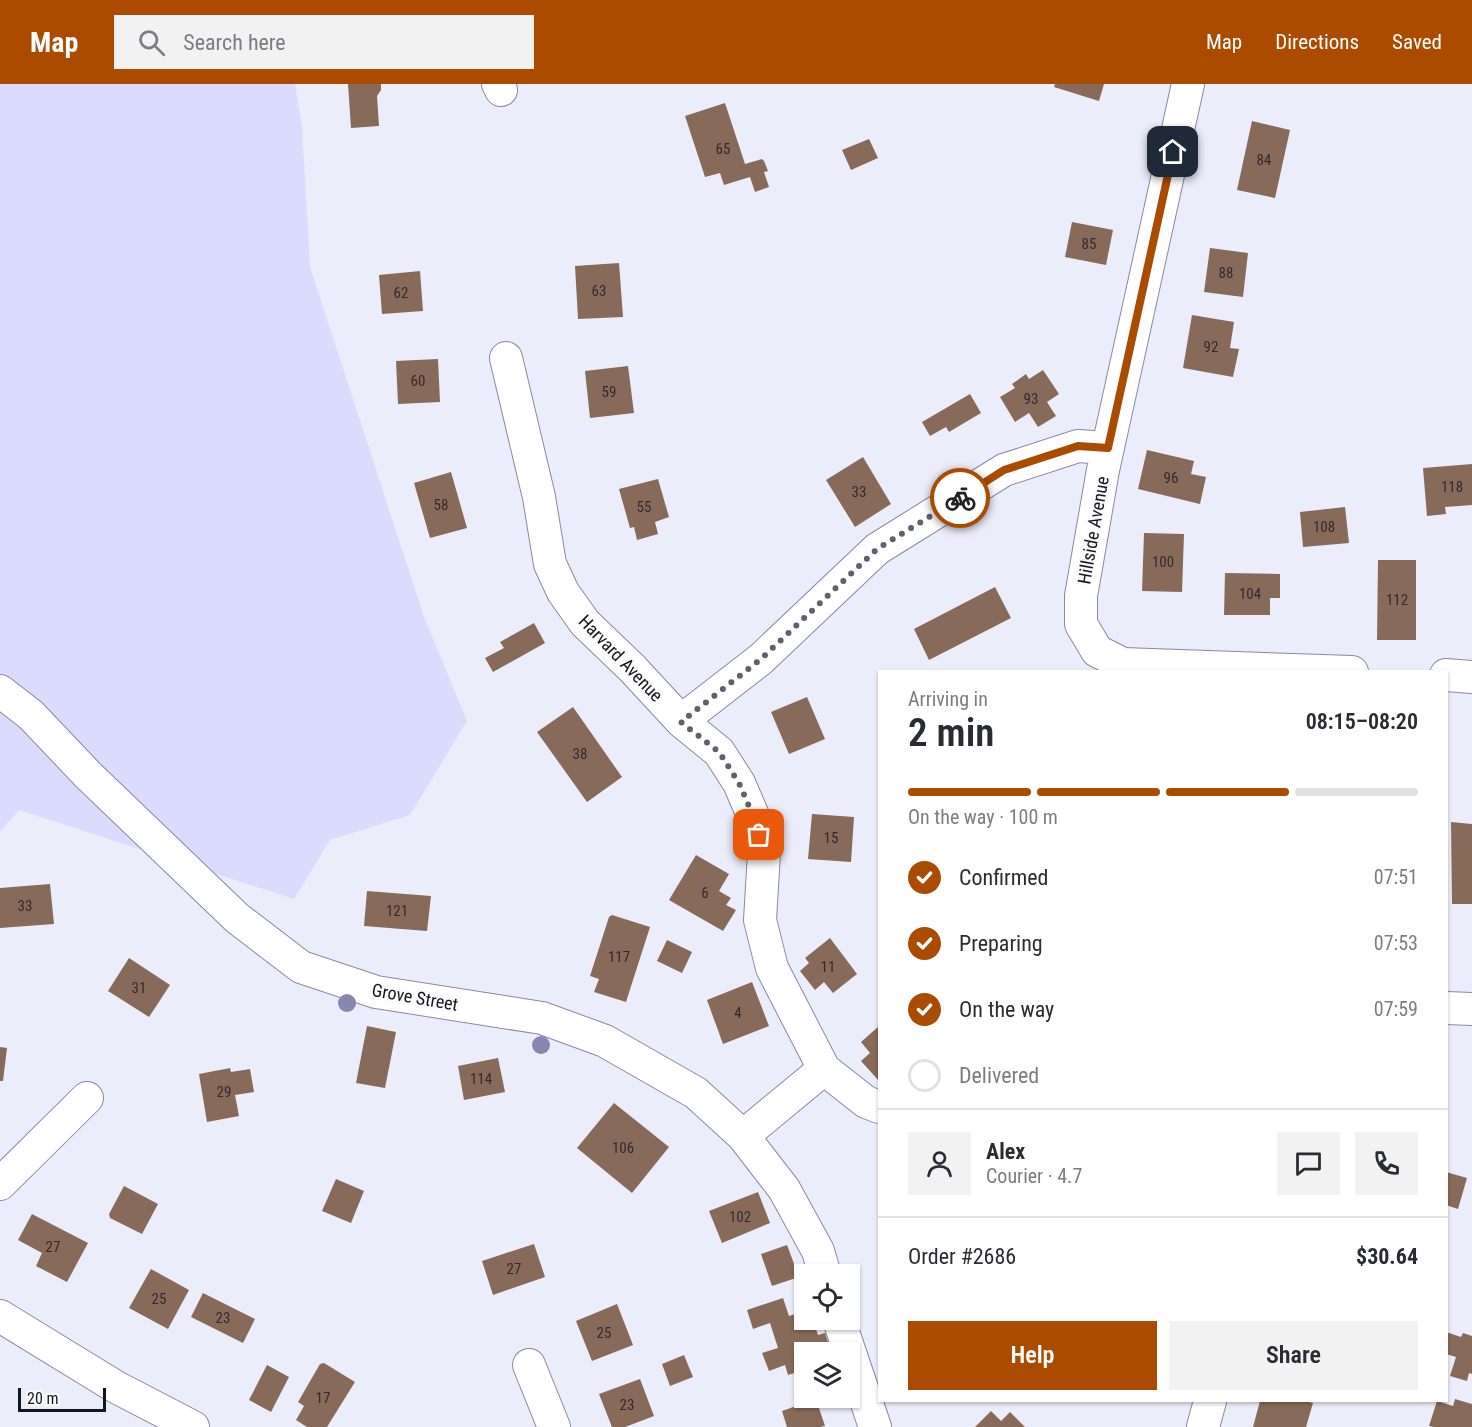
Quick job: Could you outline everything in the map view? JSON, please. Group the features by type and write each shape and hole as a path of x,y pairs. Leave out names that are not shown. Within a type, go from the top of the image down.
{"street":[{"name":"Hillside Avenue","path":"1188,84 1108,448 1081,596 1081,624 1097,651 1123,664 1295,670"},
{"name":"Harvard Avenue","path":"506,357 539,497 550,564 563,592 585,623 632,668 681,722 719,752 739,783 754,818 764,853 760,921 772,968 824,1069"},
{"path":"681,722 761,659 877,549 1004,470 1078,446 1108,448"},
{"path":"1448,675 1472,677"},
{"name":"Grove Street","path":"0,691 31,715 88,776 237,918 301,967 376,992 542,1018 605,1041 696,1093 743,1136 784,1190 818,1251 822,1264"},
{"path":"1448,1008 1472,1009"},
{"path":"743,1136 824,1069 866,1102 878,1107"},
{"path":"0,1184 87,1098"},
{"path":"0,1316 116,1387 193,1427"},
{"path":"842,1330 875,1427"},
{"path":"529,1365 554,1427"},
{"path":"1203,1427 1210,1402"}],"shaded area":[{"path":"0,84 295,84 302,127 310,267 424,617 467,721 410,815 330,840 294,899 19,810 0,832"}],"building":[{"path":"348,84 381,84 381,90 377,96 379,126 351,128"},
{"path":"1055,84 1104,84 1099,101 1054,87"},
{"path":"725,103 745,164 762,159 768,171 764,172 769,187 755,192 750,177 724,185 720,173 705,177 685,116"},
{"path":"1252,121 1290,130 1275,198 1237,190"},
{"path":"869,139 878,158 851,170 842,150"},
{"path":"1072,222 1113,230 1106,265 1065,257"},
{"path":"1210,248 1248,253 1243,297 1204,292"},
{"path":"619,263 623,317 578,319 575,266"},
{"path":"420,271 423,311 382,314 379,275"},
{"path":"1192,315 1234,322 1230,348 1239,349 1233,377 1183,368"},
{"path":"438,359 440,402 398,404 396,361"},
{"path":"628,366 634,413 590,418 585,371"},
{"path":"1043,370 1059,394 1047,402 1056,416 1038,427 1029,413 1015,422 1000,397 1015,388 1012,384 1026,374 1029,379"},
{"path":"970,394 981,413 949,432 946,427 930,436 922,422"},
{"path":"1147,450 1194,461 1191,474 1206,477 1200,504 1138,489"},
{"path":"863,457 891,504 855,527 826,480"},
{"path":"1472,464 1472,505 1445,507 1446,514 1427,516 1423,468"},
{"path":"451,472 467,528 430,538 414,483"},
{"path":"658,479 669,517 655,522 658,534 637,540 634,527 630,528 619,489"},
{"path":"1345,507 1349,543 1303,547 1300,512"},
{"path":"1144,533 1184,534 1182,592 1142,591"},
{"path":"1378,560 1416,560 1416,640 1377,640"},
{"path":"1225,573 1280,574 1280,598 1270,598 1270,615 1224,615"},
{"path":"995,587 1011,618 929,660 914,629"},
{"path":"534,623 545,643 493,672 485,658 504,648 500,642"},
{"path":"807,697 825,739 789,754 771,712"},
{"path":"573,707 622,777 587,802 537,732"},
{"path":"812,814 854,817 851,862 808,859"},
{"path":"1451,822 1472,824 1472,904 1452,904"},
{"path":"696,855 729,874 719,891 731,898 726,905 736,910 723,931 669,900"},
{"path":"50,884 54,924 0,928 0,888"},
{"path":"367,891 431,896 427,931 364,926"},
{"path":"612,915 650,927 626,1002 594,992 599,979 590,976 609,917"},
{"path":"830,938 857,974 833,993 824,982 815,990 800,971 809,963 805,958"},
{"path":"667,940 692,952 682,973 657,961"},
{"path":"129,958 170,985 149,1017 108,991"},
{"path":"752,982 769,1026 723,1044 707,1000"},
{"path":"367,1026 396,1032 385,1088 356,1083"},
{"path":"878,1027 878,1080 861,1061 870,1053 861,1042"},
{"path":"0,1047 7,1048 3,1081 0,1081"},
{"path":"498,1058 505,1092 464,1100 458,1066"},
{"path":"230,1068 231,1072 250,1069 254,1092 235,1095 239,1116 207,1122 199,1074"},
{"path":"614,1103 669,1147 632,1193 577,1148"},
{"path":"1448,1173 1467,1178 1458,1209 1448,1206"},
{"path":"336,1179 364,1191 351,1223 322,1211"},
{"path":"124,1186 158,1204 142,1234 110,1218 109,1214"},
{"path":"758,1192 770,1223 722,1243 709,1211"},
{"path":"32,1214 88,1243 67,1282 36,1266 42,1253 18,1240"},
{"path":"534,1244 545,1277 493,1295 482,1261"},
{"path":"787,1245 794,1264 794,1279 772,1286 761,1254"},
{"path":"151,1269 189,1290 168,1329 129,1308"},
{"path":"203,1293 255,1319 243,1343 191,1317"},
{"path":"783,1298 789,1316 794,1314 794,1330 816,1330 818,1335 825,1333 828,1342 794,1342 794,1373 788,1375 785,1365 769,1371 762,1353 778,1348 770,1323 753,1329 747,1310"},
{"path":"617,1304 633,1345 592,1361 576,1321"},
{"path":"1448,1333 1461,1337 1463,1333 1472,1336 1472,1374 1469,1373 1467,1381 1450,1376 1456,1357 1448,1355"},
{"path":"684,1355 693,1377 670,1386 662,1364"},
{"path":"324,1363 355,1382 327,1427 307,1427 296,1420 304,1406 298,1402 320,1364"},
{"path":"267,1365 289,1377 271,1412 249,1400"},
{"path":"640,1379 654,1416 625,1427 612,1427 599,1394"},
{"path":"1455,1399 1472,1404 1472,1427 1429,1426 1437,1402 1453,1406"},
{"path":"1260,1402 1313,1403 1306,1427 1253,1427"},
{"path":"794,1407 819,1408 825,1426 787,1427 782,1411"},
{"path":"991,1411 1001,1421 1010,1412 1025,1427 975,1427"}],"way so far":[{"path":"759,835 739,783 719,752 681,722 761,659 877,549 960,498"}],"route":[{"path":"960,498 1004,470 1078,446 1108,448 1173,152"}]}
